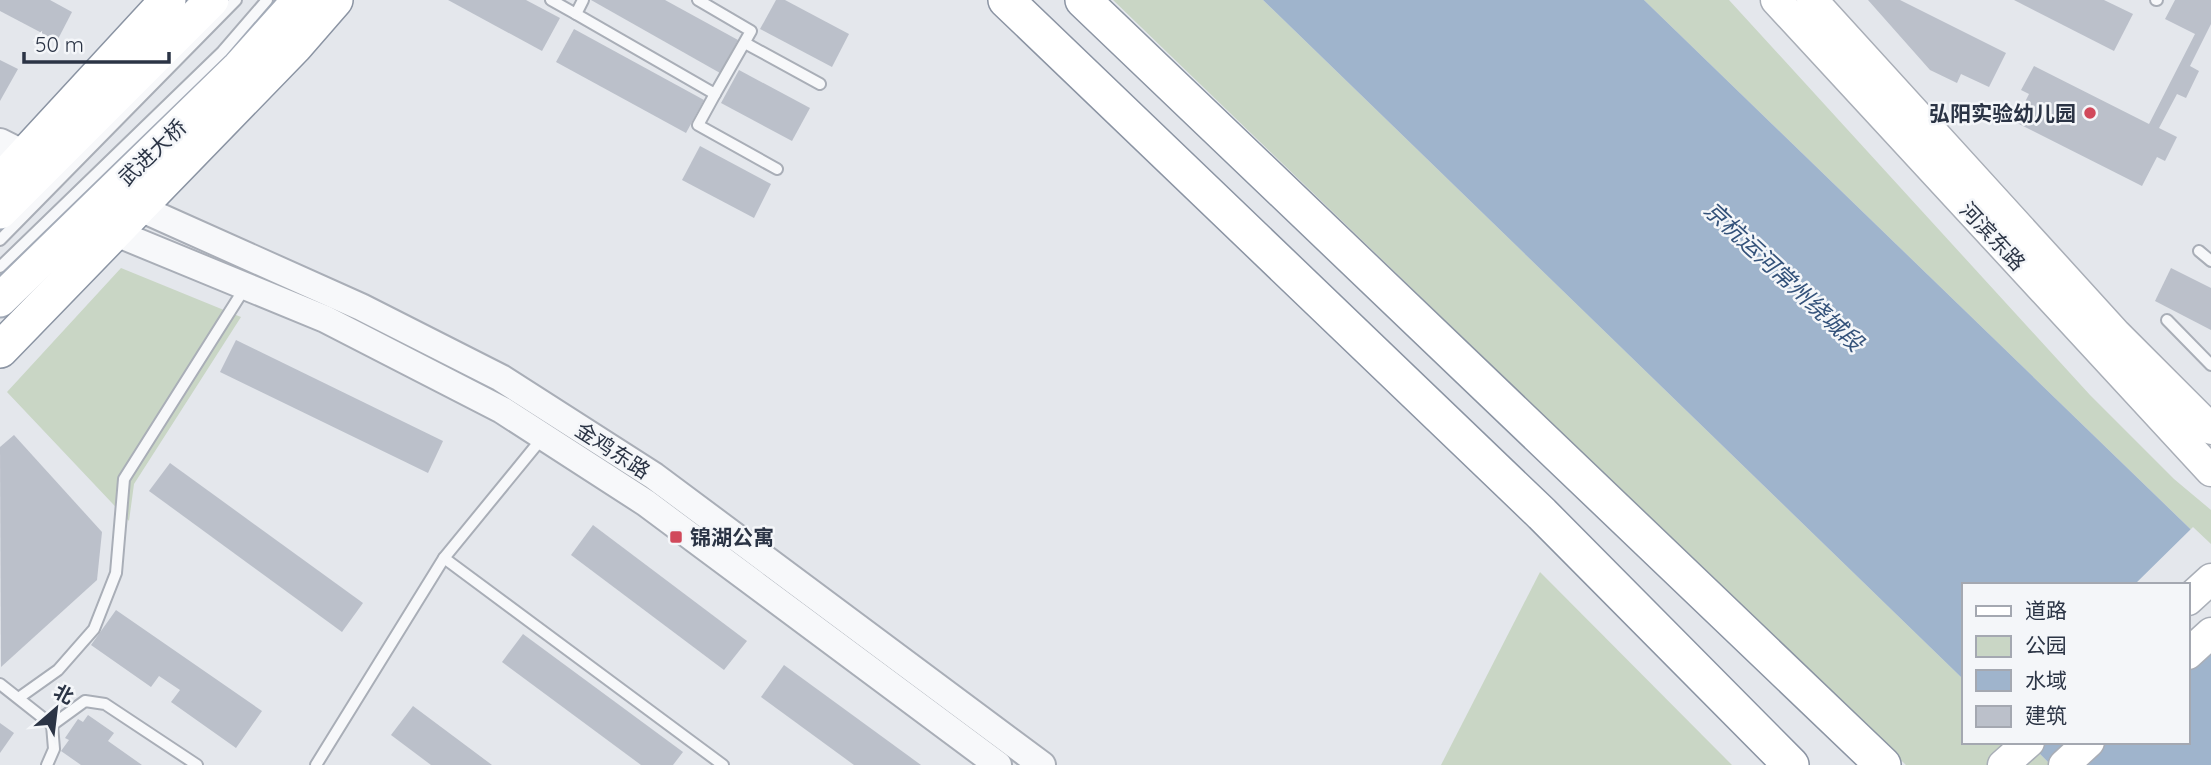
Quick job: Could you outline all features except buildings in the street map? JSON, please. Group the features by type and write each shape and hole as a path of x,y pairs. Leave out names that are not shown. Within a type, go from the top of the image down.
{"highway":[{"path":"0,189 13,149 168,0"},
{"path":"0,350 295,46 335,0"},
{"path":"1006,0 1542,514 1791,765"},
{"path":"1083,0 1883,765"}],"main road":[{"path":"0,189 212,0"},
{"name":"武进大桥","path":"0,300 240,66 299,0"},
{"name":"河滨东路","path":"1776,0 2211,471"},
{"name":"河滨东路","path":"1812,0 2116,334 2211,429"},
{"path":"2190,598 2211,579"},
{"path":"2190,652 2211,633"},
{"path":"2003,765 2027,744"},
{"path":"2064,765 2087,744"}],"street":[{"name":"金鸡东路","path":"139,208 361,307 501,378 654,476 1040,764"},
{"name":"金鸡东路","path":"116,233 326,319 502,410 646,503 998,765"}],"lane":[{"path":"0,240 205,35 236,0"},
{"path":"0,267 222,52 267,0"},
{"path":"551,0 715,94"},
{"path":"576,14 583,0"},
{"path":"698,0 751,31 698,125 777,169"},
{"path":"745,43 820,84"},
{"path":"2199,251 2211,261"},
{"path":"20,697 58,670 94,629 116,573 124,479 246,286"},
{"path":"2167,320 2211,365"},
{"path":"316,765 444,558 561,416"},
{"path":"444,558 723,765"},
{"path":"0,684 20,697 52,725 54,750 47,765"},
{"path":"52,725 85,701 104,704 197,765"}],"green space":[{"path":"1113,0 1263,0 1962,678 1962,744 2030,744 2051,765 1906,765"},
{"path":"1644,0 1729,0 2090,395 2174,479 2211,510 2211,549"},
{"path":"121,268 241,317 134,484 129,521 7,392"},
{"path":"1540,572 1732,765 1441,765"}],"water":[{"name":"京杭运河常州绕城段","path":"1263,0 1644,0 2211,549 2211,765 2051,765 2030,744 2190,744 2190,583 1962,583 1962,678"}],"pier":[{"path":"2193,527 2211,544 2211,647 2190,666 2190,583 2136,583"}],"place":[{"name":"弘阳实验幼儿园","path":"2090,113"},
{"name":"锦湖公寓","path":"676,537"}]}
